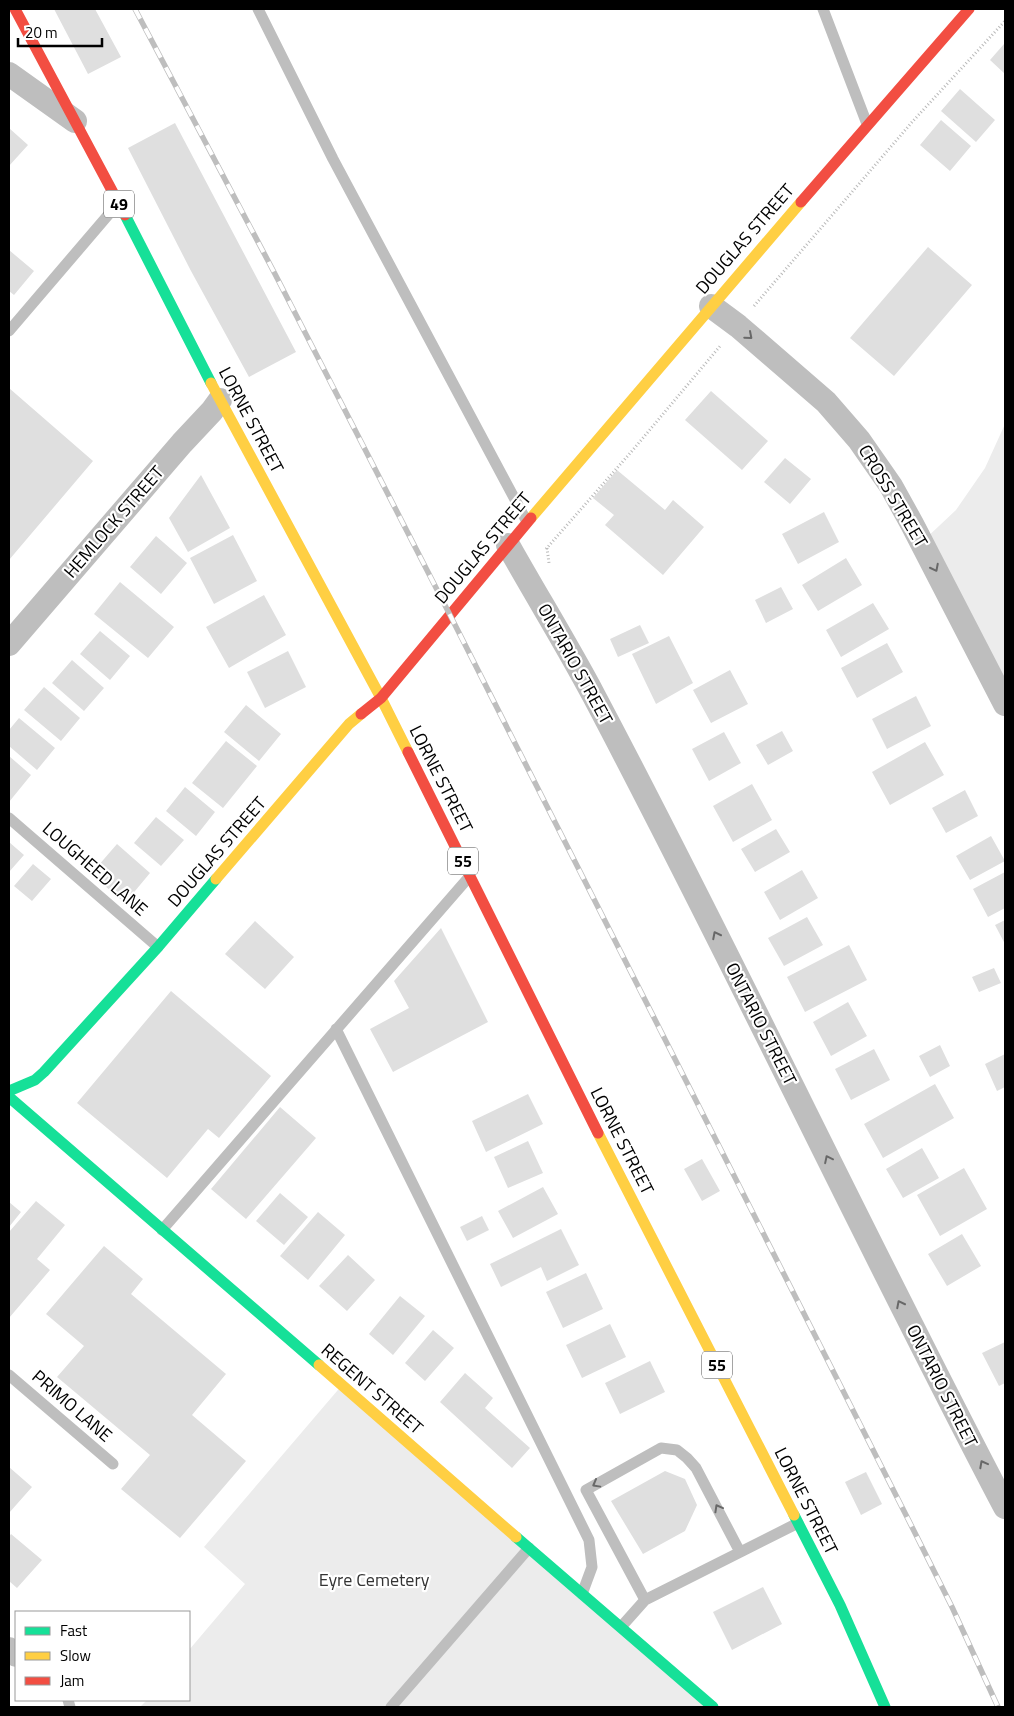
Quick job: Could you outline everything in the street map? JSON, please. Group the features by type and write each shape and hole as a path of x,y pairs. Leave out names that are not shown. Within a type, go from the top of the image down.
{"main road":[{"name":"LORNE STREET","path":"15,9 75,120 220,400 381,698 628,1194 842,1611 885,1707"},
{"name":"DOUGLAS STREET","path":"9,1091 35,1080 44,1072 158,947 349,724 381,698 527,522 711,306 969,9"},
{"name":"REGENT STREET","path":"9,1097 713,1707"}],"street":[{"path":"9,74 75,120"},
{"name":"CROSS STREET","path":"711,306 738,326 826,402 860,440 891,486 1005,704"},
{"name":"HEMLOCK STREET","path":"9,644 220,400"},
{"name":"ONTARIO STREET","path":"508,545 593,695 750,1000 947,1397 1005,1507"}],"lane":[{"path":"258,9 333,159 527,522"},
{"path":"823,9 867,125"},
{"path":"9,331 119,204"},
{"name":"LOUGHEED LANE","path":"9,818 158,947"},
{"path":"162,1230 470,876"},
{"path":"336,1029 589,1540 592,1567 582,1594"},
{"name":"PRIMO LANE","path":"9,1375 113,1464"},
{"path":"645,1600 586,1490 661,1448 676,1450 696,1468 740,1552"},
{"path":"620,1627 645,1600 798,1523"},
{"path":"392,1707 529,1548"}],"path":[{"path":"525,575 913,122 1005,22"}],"green space":[{"path":"1005,424 1005,699 923,541 956,510 985,468"},
{"name":"Eyre Cemetery","path":"343,1384 716,1707 140,1707 146,1701 190,1701 190,1649 245,1584 204,1547"}],"building":[{"path":"54,9 95,9 121,57 88,74"},
{"path":"1005,45 1005,74 990,60"},
{"path":"960,89 995,120 976,142 941,111"},
{"path":"941,120 971,146 950,171 920,145"},
{"path":"175,123 296,352 249,377 191,271 128,148"},
{"path":"9,128 28,145 9,166"},
{"path":"928,247 972,285 894,376 850,338"},
{"path":"9,250 34,271 14,295 9,291"},
{"path":"9,388 93,461 9,560"},
{"path":"711,391 768,441 742,470 685,420"},
{"path":"785,458 811,479 790,504 764,482"},
{"path":"617,470 665,510 673,500 704,527 663,575 605,525 614,515 593,498"},
{"path":"201,475 230,528 188,552 169,518"},
{"path":"824,512 839,542 798,564 782,534"},
{"path":"233,535 257,581 214,604 190,558"},
{"path":"156,536 187,563 161,594 130,567"},
{"path":"846,558 862,585 818,611 802,585"},
{"path":"120,582 174,627 148,658 94,614"},
{"path":"781,587 793,609 766,623 755,600"},
{"path":"264,595 286,635 229,668 206,627"},
{"path":"873,603 889,629 841,657 826,630"},
{"path":"640,625 649,643 618,657 610,639"},
{"path":"100,631 130,656 110,680 80,654"},
{"path":"669,636 693,683 656,704 632,654"},
{"path":"887,643 903,672 857,698 841,668"},
{"path":"288,651 306,687 265,708 247,672"},
{"path":"72,660 104,688 84,711 52,683"},
{"path":"730,670 748,704 711,723 693,690"},
{"path":"44,687 80,718 61,741 24,710"},
{"path":"916,696 931,726 887,749 872,719"},
{"path":"246,705 281,734 259,761 224,732"},
{"path":"19,718 55,748 37,770 9,746 9,730"},
{"path":"782,731 793,751 768,765 756,745"},
{"path":"724,732 741,763 709,781 692,749"},
{"path":"226,741 257,766 223,808 192,783"},
{"path":"925,742 944,775 890,805 872,772"},
{"path":"9,756 31,775 9,802"},
{"path":"752,784 772,820 733,842 713,806"},
{"path":"185,787 215,812 196,836 166,811"},
{"path":"965,790 978,816 946,833 932,808"},
{"path":"156,817 184,840 161,866 134,843"},
{"path":"776,829 790,852 755,872 741,849"},
{"path":"991,836 1005,861 970,880 956,856"},
{"path":"9,842 24,855 9,872"},
{"path":"117,844 150,873 125,903 91,874"},
{"path":"33,864 51,879 32,901 14,886"},
{"path":"802,870 818,898 780,920 764,892"},
{"path":"1005,872 1005,908 988,917 973,889"},
{"path":"807,917 823,945 784,966 768,938"},
{"path":"1005,920 1005,944 995,925"},
{"path":"255,921 294,957 265,989 225,954"},
{"path":"441,928 488,1022 393,1072 370,1029 409,1008 394,981"},
{"path":"849,945 867,980 805,1012 787,977"},
{"path":"994,968 1001,983 979,992 972,977"},
{"path":"171,991 271,1076 219,1138 208,1129 167,1178 77,1103"},
{"path":"848,1002 867,1036 831,1056 813,1022"},
{"path":"940,1045 950,1066 930,1077 919,1056"},
{"path":"874,1049 890,1080 851,1100 835,1069"},
{"path":"1005,1054 1005,1087 997,1091 985,1064"},
{"path":"935,1084 954,1118 883,1158 864,1124"},
{"path":"528,1094 543,1124 486,1152 472,1121"},
{"path":"280,1107 316,1138 246,1219 211,1189"},
{"path":"528,1141 543,1173 508,1188 494,1157"},
{"path":"922,1148 939,1178 903,1198 886,1169"},
{"path":"702,1159 720,1191 702,1201 684,1169"},
{"path":"964,1168 987,1209 940,1236 917,1195"},
{"path":"543,1187 558,1214 513,1238 498,1211"},
{"path":"280,1193 308,1217 284,1245 256,1221"},
{"path":"36,1201 65,1225 37,1259 50,1270 9,1318 9,1232"},
{"path":"9,1202 21,1212 9,1227"},
{"path":"318,1212 345,1235 308,1280 280,1256"},
{"path":"482,1216 489,1230 467,1241 460,1227"},
{"path":"561,1229 579,1265 547,1281 541,1267 501,1287 490,1264"},
{"path":"962,1234 981,1266 947,1286 928,1254"},
{"path":"104,1246 143,1279 131,1294 226,1374 192,1415 246,1461 180,1538 121,1489 150,1455 57,1377 84,1346 46,1314"},
{"path":"348,1255 375,1280 347,1311 319,1286"},
{"path":"586,1273 603,1309 563,1328 546,1292"},
{"path":"400,1296 425,1316 393,1355 369,1334"},
{"path":"610,1324 626,1357 582,1378 566,1345"},
{"path":"433,1330 454,1348 425,1381 405,1363"},
{"path":"1005,1342 1005,1383 999,1386 982,1353"},
{"path":"650,1361 665,1392 620,1414 605,1383"},
{"path":"465,1373 493,1398 485,1408 530,1448 512,1468 440,1402"},
{"path":"9,1467 32,1487 9,1513"},
{"path":"665,1471 685,1479 697,1505 685,1531 643,1554 611,1501"},
{"path":"866,1472 882,1504 861,1515 845,1482"},
{"path":"11,1534 42,1560 17,1588 9,1581 9,1537"},
{"path":"763,1587 782,1624 732,1650 713,1612"}],"railway":[{"path":"135,9 275,274 450,615 907,1517 952,1607 998,1707"}],"traffic: fast":[{"path":"125,215 211,383"},
{"path":"9,1091 35,1080 44,1072 158,947 216,879"},
{"path":"9,1097 319,1365"},
{"path":"794,1515 840,1605 885,1707"},
{"path":"516,1537 713,1707"}],"traffic: slow":[{"path":"531,518 801,202"},
{"path":"211,383 381,698 408,752"},
{"path":"216,879 349,724 361,714"},
{"path":"598,1133 794,1515"},
{"path":"319,1365 516,1537"}],"traffic: jam":[{"path":"15,9 125,215"},
{"path":"801,202 969,9"},
{"path":"361,714 381,698 531,518"},
{"path":"408,752 598,1133"}]}
